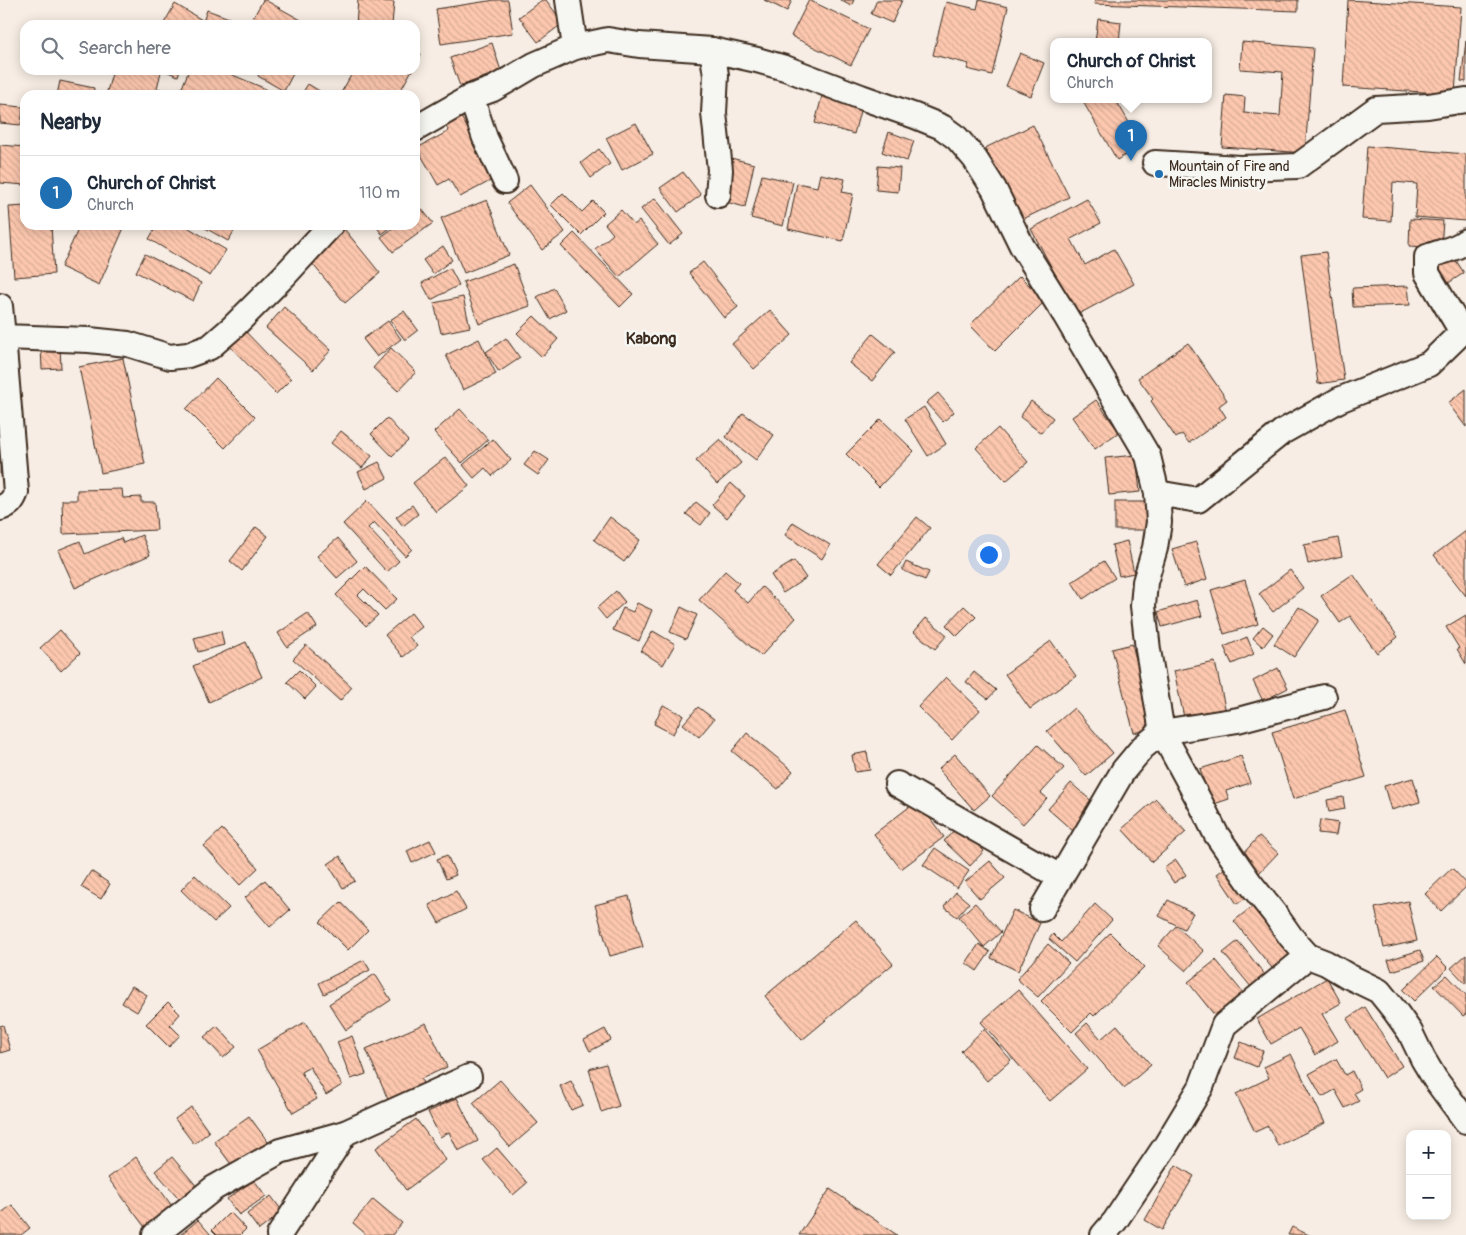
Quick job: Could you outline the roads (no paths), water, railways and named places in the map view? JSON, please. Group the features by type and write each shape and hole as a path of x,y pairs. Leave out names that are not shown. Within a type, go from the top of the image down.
{"street":[{"path":"568,0 575,47"},
{"path":"420,126 471,97 493,89 534,65 575,47 608,40 639,45 712,50 757,60 785,68 915,116 942,127 957,138 975,159 994,189 1022,246 1148,456 1157,493 1159,522 1155,548 1145,582 1143,606 1148,650 1162,732 1202,804 1216,834 1290,937 1308,956 1326,963 1379,992 1410,1032 1435,1079 1466,1121"},
{"path":"712,50 716,75 714,112 720,170 718,195"},
{"path":"471,97 505,182"},
{"path":"1154,163 1240,168 1298,166 1376,109 1428,106 1466,100"},
{"path":"3,337 89,340 128,344 170,357 188,355 210,347 216,342 284,276 326,230"},
{"path":"1157,493 1198,500 1282,432 1338,400 1429,364 1462,332 1426,273 1427,257 1437,252 1459,247 1466,241"},
{"path":"0,306 16,492 13,500 0,508"},
{"path":"1042,909 1123,771 1143,747 1162,732 1238,720 1324,697"},
{"path":"897,784 1060,877"},
{"path":"1103,1235 1115,1221 1166,1146 1201,1087 1224,1025 1308,956"},
{"path":"155,1235 214,1188 280,1151 345,1132 469,1077"},
{"path":"279,1235 345,1132"}],"place":[{"name":"Church of Christ","path":"1131,161"},
{"name":"Mountain of Fire and Miracles Ministry","path":"1159,174"}],"district":[{"name":"Kabong","path":"651,339"}]}
